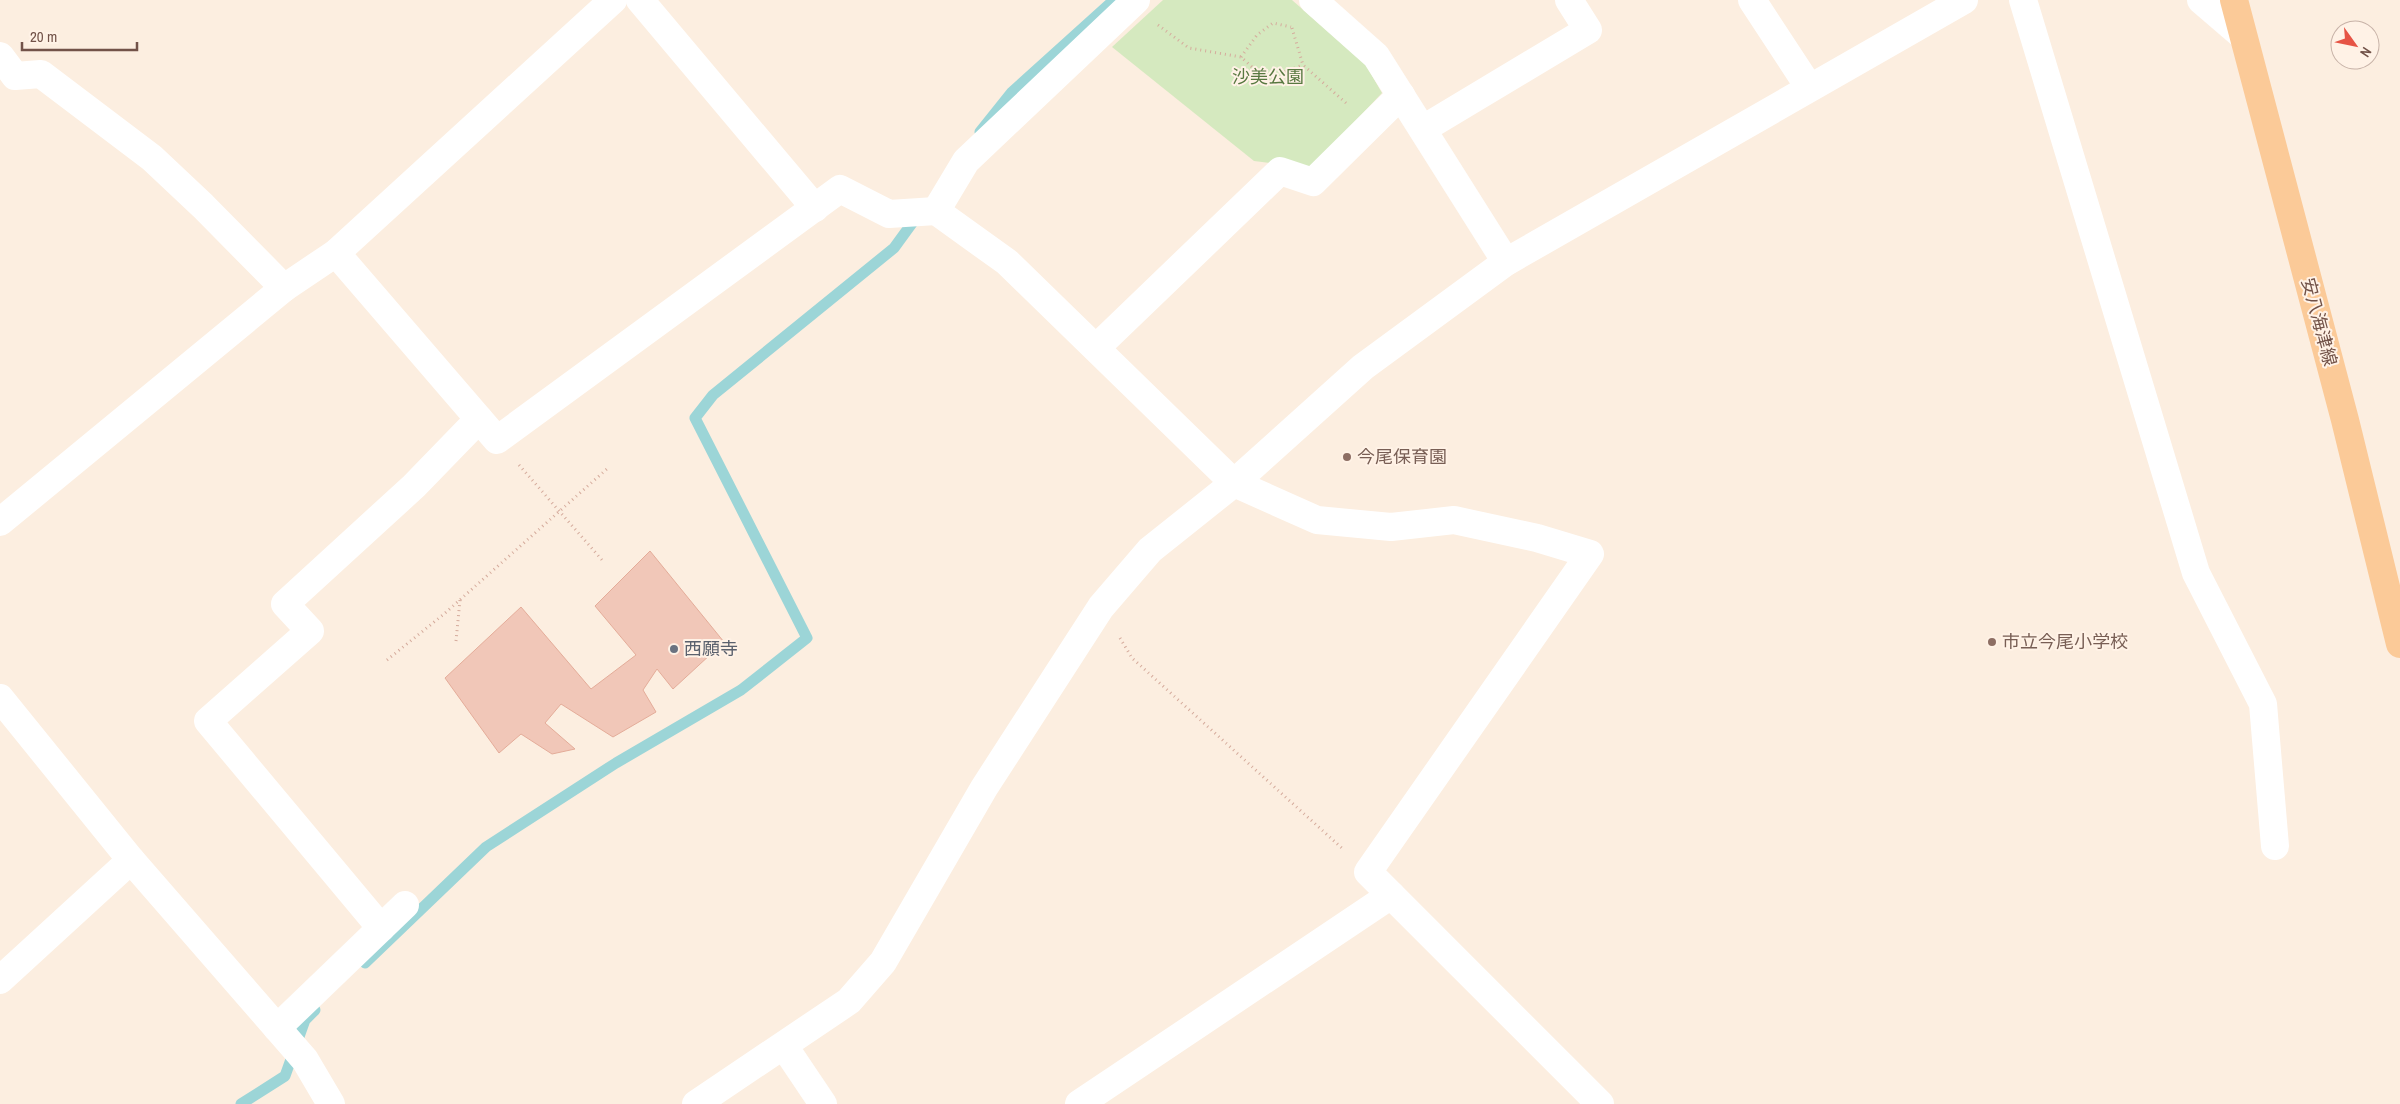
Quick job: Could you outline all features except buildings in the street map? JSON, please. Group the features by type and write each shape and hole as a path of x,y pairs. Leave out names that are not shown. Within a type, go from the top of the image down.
{"main road":[{"name":"安八海津線","path":"2234,0 2346,420 2400,644"}],"street":[{"path":"0,522 284,288 336,253 613,0"},
{"path":"640,0 815,208"},
{"path":"1423,130 1588,30 1569,0"},
{"path":"1752,0 1809,87"},
{"path":"696,1104 849,1001 883,962 984,788 1101,607 1150,550 1234,483 1363,367 1506,262 1964,0"},
{"path":"2023,0 2196,573 2263,704 2275,846"},
{"path":"2202,0 2243,36"},
{"path":"1313,1 1376,56 1506,262"},
{"path":"936,211 966,161 1134,2"},
{"path":"5,74 41,74 152,158 204,206 284,288"},
{"path":"1096,348 1280,171 1313,182 1401,95"},
{"path":"336,253 497,440 840,189 889,214 936,211 1007,262 1234,483 1317,520 1391,528 1454,520 1537,538 1590,554 1368,872 1600,1104"},
{"path":"381,928 208,721 310,631 285,604 414,486 479,419"},
{"path":"0,698 131,860 305,1060 331,1104"},
{"path":"0,980 131,860"},
{"path":"1078,1104 1391,895"},
{"path":"277,1028 405,905"},
{"path":"784,1046 824,1104"}],"path":[{"path":"1291,28 1313,1"},
{"path":"1134,2 1189,48 1241,57 1265,79 1303,66"},
{"path":"1241,57 1257,35 1273,23 1291,28"},
{"path":"1291,28 1303,66 1371,125"},
{"path":"497,440 602,560"},
{"path":"387,660 460,599 608,468"},
{"path":"456,642 460,599"},
{"path":"1101,607 1132,658 1368,872"}],"green space":[{"name":"沙美公園","path":"1163,0 1292,0 1366,65 1382,93 1311,168 1254,161 1112,47"}],"waterway":[{"path":"980,132 1012,92 1114,0"},
{"path":"365,963 486,847 616,763 741,690 807,638 695,418 713,395 894,248 918,215"},
{"path":"241,1104 285,1076 305,1020 315,1010"}],"place":[{"name":"今尾保育園","path":"1347,457"},
{"name":"市立今尾小学校","path":"1992,642"},
{"name":"西願寺","path":"674,649"}]}
